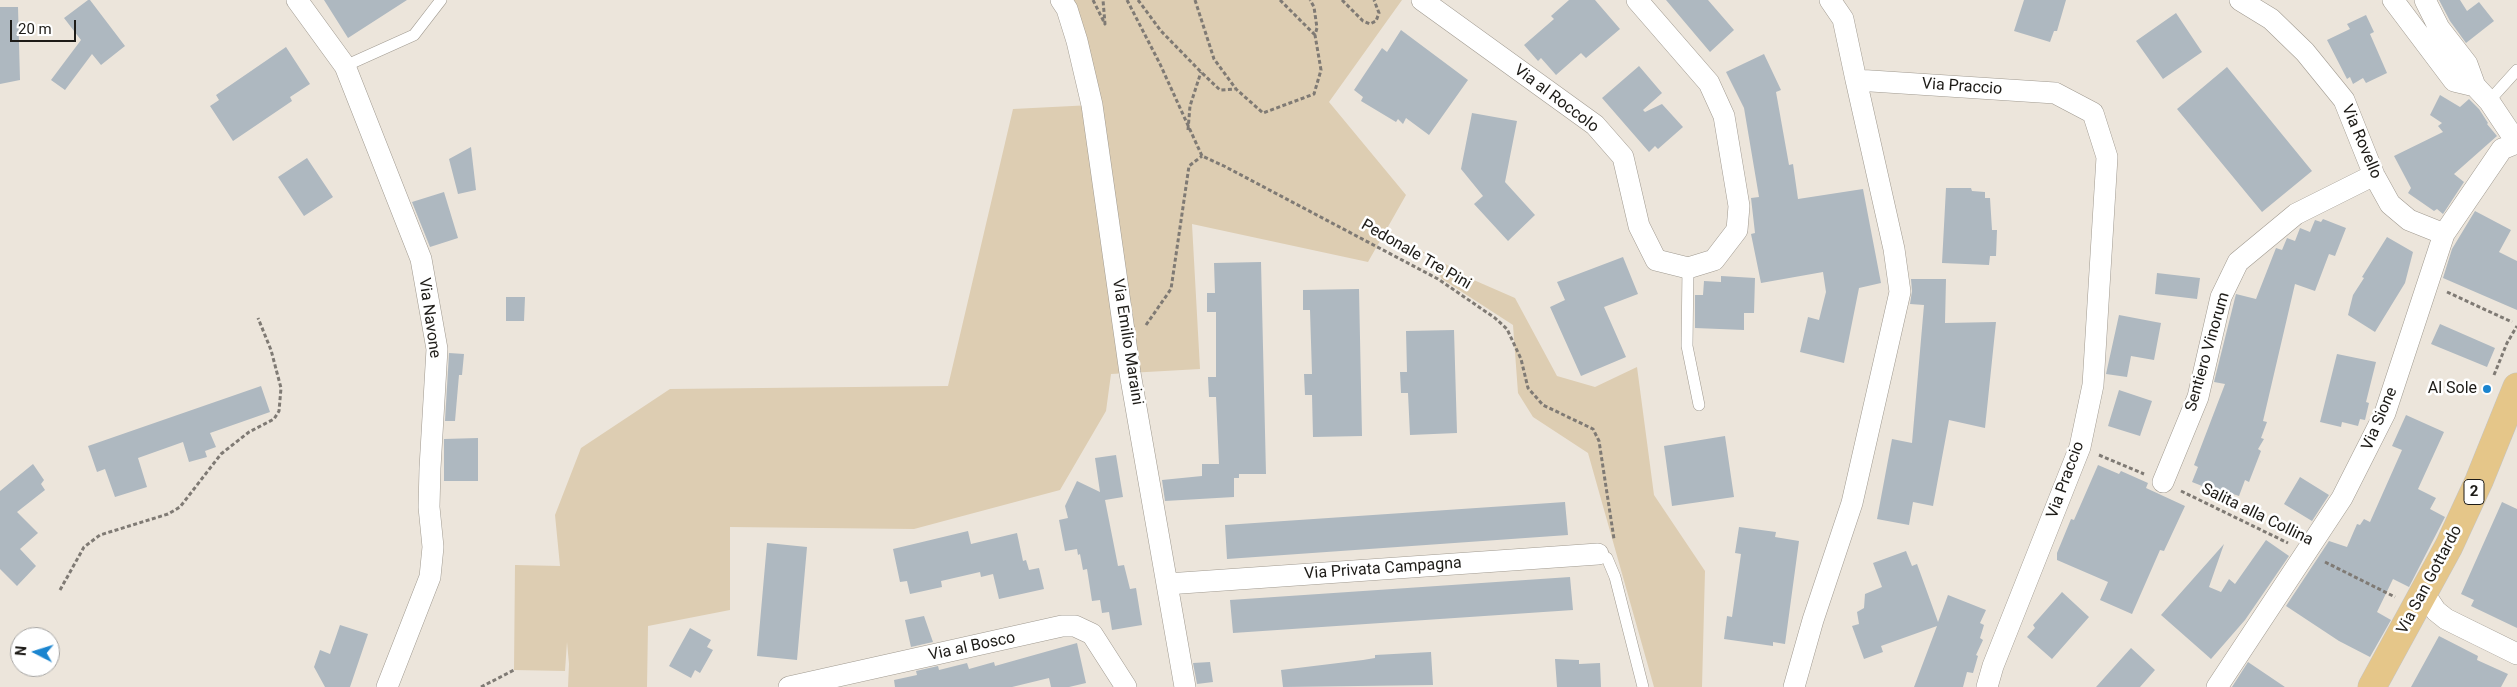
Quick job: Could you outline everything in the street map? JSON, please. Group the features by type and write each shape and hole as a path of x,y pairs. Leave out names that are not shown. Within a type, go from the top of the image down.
{"main road":[{"name":"Via San Gottardo","path":"2372,687 2419,602 2475,489 2517,387"}],"street":[{"name":"Via Navone","path":"297,0 346,66 420,259 437,349 430,487 433,547 430,577 387,687"},
{"name":"Via Emilio Maraini","path":"1061,0 1067,9 1077,41 1092,105 1127,353 1184,686"},
{"name":"Via al Roccolo","path":"1422,0 1595,125 1623,157 1639,226 1656,260 1688,268"},
{"path":"1637,0 1708,82 1724,116 1739,206 1737,230 1714,260 1688,268"},
{"path":"1794,687 1813,620 1852,503 1900,292 1894,249 1843,19 1830,0"},
{"name":"Via Rovello","path":"2240,0 2271,19 2305,52 2344,100 2374,175 2390,204 2409,220 2444,234"},
{"path":"2393,0 2454,81 2474,86"},
{"path":"2425,0 2439,28 2467,64 2474,86 2489,101 2517,143"},
{"name":"Via Praccio","path":"1856,80 2055,93 2093,113 2107,157 2093,385 2080,447 1993,666 1987,687"},
{"name":"Via Sione","path":"2217,687 2342,498 2385,414 2444,234 2502,149 2517,143"},
{"name":"Sentiero Vinorum","path":"2163,482 2198,397 2221,297 2238,262 2296,214 2374,175"},
{"name":"Via Privata Campagna","path":"1167,584 1598,554"},
{"path":"2419,602 2436,611 2446,620 2517,654"},
{"name":"Via al Bosco","path":"789,687 1062,626 1075,626 1092,634 1126,687"}],"lane":[{"path":"346,66 414,35 442,0"},
{"path":"2489,101 2517,70"},
{"path":"1688,268 1686,346 1699,405"},
{"path":"1598,554 1607,558 1615,577 1644,687"}],"path":[{"path":"1093,0 1105,24 1103,0"},
{"path":"1127,0 1160,64 1188,130 1202,156 1189,166 1171,289 1127,353"},
{"path":"1138,0 1161,31 1220,90 1236,89"},
{"path":"1195,0 1214,59 1236,89 1263,113 1314,94 1321,70 1314,35 1280,0"},
{"path":"1310,0 1314,7 1317,28 1314,35"},
{"path":"1342,0 1363,21 1370,24 1376,21 1379,13 1374,0"},
{"path":"1188,130 1190,106 1201,72"},
{"name":"Pedonale Tre Pini","path":"1202,156 1438,279 1495,318 1507,329 1521,359 1528,388 1543,405 1593,429 1599,441 1617,559 1615,577"},
{"path":"2428,283 2512,322"},
{"path":"60,590 84,547 100,535 168,514 180,508 221,454 249,432 274,419 279,411 281,388 271,350 258,318"},
{"name":"Salita alla Collina","path":"2080,447 2163,482 2402,600 2400,604 2419,602"},
{"path":"481,687 514,670"}],"shaded area":[{"path":"1061,0 1402,0 1329,102 1406,195 1368,262 1192,224 1200,369 1111,374 1106,411 1060,490 914,529 730,527 730,610 648,626 647,687 568,687 569,664 567,642 565,671 514,670 515,565 560,566 555,515 581,448 670,389 948,386 1013,109 1092,105"},
{"path":"1422,251 1476,281 1515,298 1557,376 1595,387 1637,367 1654,495 1705,571 1702,687 1654,687 1588,453 1533,417 1518,393 1513,325 1442,279"}],"building":[{"path":"90,0 125,46 101,65 92,54 65,90 51,80 81,40 64,18"},
{"path":"324,0 407,0 348,38"},
{"path":"1569,0 1595,0 1620,29 1586,58 1581,53 1556,75 1541,58 1538,61 1524,45 1554,19 1551,16"},
{"path":"1666,0 1708,0 1734,30 1710,52"},
{"path":"2024,0 2066,0 2057,31 2054,31 2050,42 2014,31"},
{"path":"2439,0 2460,0 2467,11 2479,2 2494,21 2466,43 2450,21"},
{"path":"0,7 18,7 20,80 0,84"},
{"path":"2176,13 2202,52 2163,79 2136,41"},
{"path":"2366,15 2374,32 2370,34 2387,73 2366,83 2363,78 2353,84 2350,77 2347,79 2327,40 2350,29 2347,24"},
{"path":"1401,30 1468,80 1429,135 1406,118 1403,124 1398,119 1396,122 1361,101 1363,97 1354,90 1382,48 1387,52"},
{"path":"286,47 310,84 290,97 292,101 233,141 210,106 219,100 216,95"},
{"path":"1764,54 1781,90 1776,92 1789,165 1793,164 1798,199 1863,189 1881,283 1859,288 1844,363 1800,352 1808,317 1819,320 1826,292 1823,272 1761,283 1751,234 1755,233 1751,198 1759,197 1744,108 1726,72"},
{"path":"1639,66 1662,93 1643,110 1645,112 1662,104 1683,127 1658,149 1655,146 1649,152 1602,98"},
{"path":"2227,67 2312,171 2262,212 2177,109"},
{"path":"2440,95 2460,107 2469,99 2479,109 2487,124 2497,136 2454,174 2464,182 2443,214 2437,209 2434,211 2408,193 2411,188 2394,156 2443,132 2438,126 2442,123 2430,115"},
{"path":"1472,113 1517,121 1505,182 1535,215 1508,241 1474,204 1483,196 1461,169"},
{"path":"471,147 476,190 458,194 449,159"},
{"path":"307,158 333,197 304,216 278,177"},
{"path":"1946,188 1971,188 1972,191 1985,192 1985,198 1990,198 1992,230 1997,230 1996,256 1990,256 1989,265 1942,263"},
{"path":"444,192 458,238 430,247 412,202"},
{"path":"2475,211 2511,230 2499,252 2517,261 2517,310 2443,278 2452,249"},
{"path":"2323,219 2346,228 2335,256 2329,254 2315,291 2295,284 2263,421 2267,422 2261,438 2264,439 2258,449 2261,451 2249,482 2245,480 2239,496 2227,492 2225,495 2192,482 2198,467 2194,465 2225,384 2214,382 2236,294 2256,299 2276,248 2282,250 2287,238 2295,241 2300,228 2310,232 2315,220 2321,222"},
{"path":"2387,237 2413,252 2405,283 2375,332 2348,315 2353,295 2364,278 2362,277"},
{"path":"1623,257 1638,294 1604,307 1626,357 1581,376 1550,307 1565,300 1557,282"},
{"path":"1261,262 1266,474 1239,474 1239,478 1234,478 1234,497 1165,501 1162,480 1202,476 1202,464 1219,464 1216,397 1209,397 1208,377 1216,377 1216,312 1207,312 1207,293 1215,293 1214,263"},
{"path":"2157,273 2200,278 2197,299 2155,294"},
{"path":"1721,276 1755,278 1754,313 1744,313 1744,330 1695,328 1695,295 1703,295 1704,281 1721,282"},
{"path":"1911,279 1946,279 1945,323 1996,322 1985,428 1949,420 1933,506 1913,502 1909,525 1877,519 1892,439 1912,443 1924,305 1910,304"},
{"path":"1359,289 1362,436 1313,437 1312,395 1305,395 1304,374 1312,374 1310,310 1303,310 1303,290"},
{"path":"506,297 525,297 524,321 506,321"},
{"path":"2119,315 2161,323 2154,360 2131,356 2127,377 2106,374"},
{"path":"2440,324 2495,348 2487,367 2431,344"},
{"path":"1454,330 1457,433 1410,435 1408,393 1401,393 1400,372 1407,372 1406,331"},
{"path":"449,353 464,354 462,375 459,375 455,421 445,421"},
{"path":"2337,354 2376,362 2366,402 2369,403 2365,420 2360,419 2358,426 2342,422 2341,427 2320,422"},
{"path":"261,386 270,412 210,433 216,447 205,451 207,457 189,462 183,442 138,458 147,487 115,497 105,469 97,472 88,446"},
{"path":"2119,390 2152,401 2140,436 2108,426"},
{"path":"2406,415 2444,432 2418,489 2436,498 2430,509 2445,517 2409,587 2393,579 2377,612 2391,620 2370,657 2339,641 2286,606 2329,541 2347,547 2357,524 2360,525 2364,519 2370,522 2402,450 2392,446"},
{"path":"1725,436 1734,497 1672,506 1664,446"},
{"path":"478,438 478,481 444,481 444,439"},
{"path":"1116,455 1123,497 1105,500 1118,566 1124,565 1130,589 1136,588 1142,625 1112,630 1109,612 1102,613 1100,600 1092,601 1087,569 1083,570 1080,554 1078,555 1077,549 1065,551 1059,520 1068,518 1065,506 1077,481 1100,492 1095,458"},
{"path":"33,464 44,480 41,484 45,490 17,512 38,533 20,549 36,566 17,586 0,569 0,491"},
{"path":"2098,465 2119,474 2121,471 2148,483 2146,488 2185,506 2164,551 2160,550 2132,614 2100,600 2108,582 2057,560 2057,553 2071,519 2074,520"},
{"path":"2300,477 2329,495 2312,521 2284,504"},
{"path":"1565,502 1568,535 1227,559 1225,525"},
{"path":"2502,502 2517,509 2517,628 2471,606 2474,600 2461,594"},
{"path":"1739,527 1776,532 1775,537 1799,541 1785,644 1773,642 1773,646 1724,639 1727,616 1732,617 1741,554 1735,553"},
{"path":"968,531 971,544 1017,533 1023,561 1026,560 1029,570 1039,568 1044,589 999,599 993,574 981,577 980,572 941,581 942,587 910,594 907,581 900,582 893,549"},
{"path":"2266,540 2289,556 2245,620 2211,659 2161,615 2224,544 2209,587 2221,592 2229,579 2235,584"},
{"path":"767,543 807,547 797,660 757,656"},
{"path":"1906,551 1912,566 1917,564 1938,622 1948,595 1986,610 1980,623 1984,625 1980,638 1983,640 1976,655 1978,656 1973,673 1967,672 1963,687 1914,687 1937,626 1881,646 1883,652 1864,659 1852,626 1859,624 1857,612 1864,608 1865,594 1882,587 1873,563"},
{"path":"1570,577 1573,610 1233,633 1230,600"},
{"path":"2062,592 2089,617 2052,659 2027,637 2035,628 2033,625"},
{"path":"924,616 933,642 911,647 905,620"},
{"path":"340,625 368,634 350,687 325,687 314,667 320,650 330,654"},
{"path":"690,628 711,640 707,647 713,650 700,673 695,670 691,678 669,666"},
{"path":"2439,636 2478,656 2477,660 2508,674 2501,687 2411,687"},
{"path":"1077,643 1086,683 1069,687 1051,687 1049,678 1012,687 895,687 894,680 917,675 916,671 938,666 939,670 967,663 969,669 994,662 995,666"},
{"path":"2131,648 2155,670 2140,687 2096,687"},
{"path":"1431,652 1433,685 1283,687 1281,670 1363,660 1375,658 1375,655"},
{"path":"1555,659 1579,660 1579,664 1600,663 1601,687 1557,687"},
{"path":"1210,662 1213,682 1197,684 1193,663"},
{"path":"2248,662 2285,687 2232,687"}],"place":[{"name":"Al Sole","path":"2487,389"}]}
